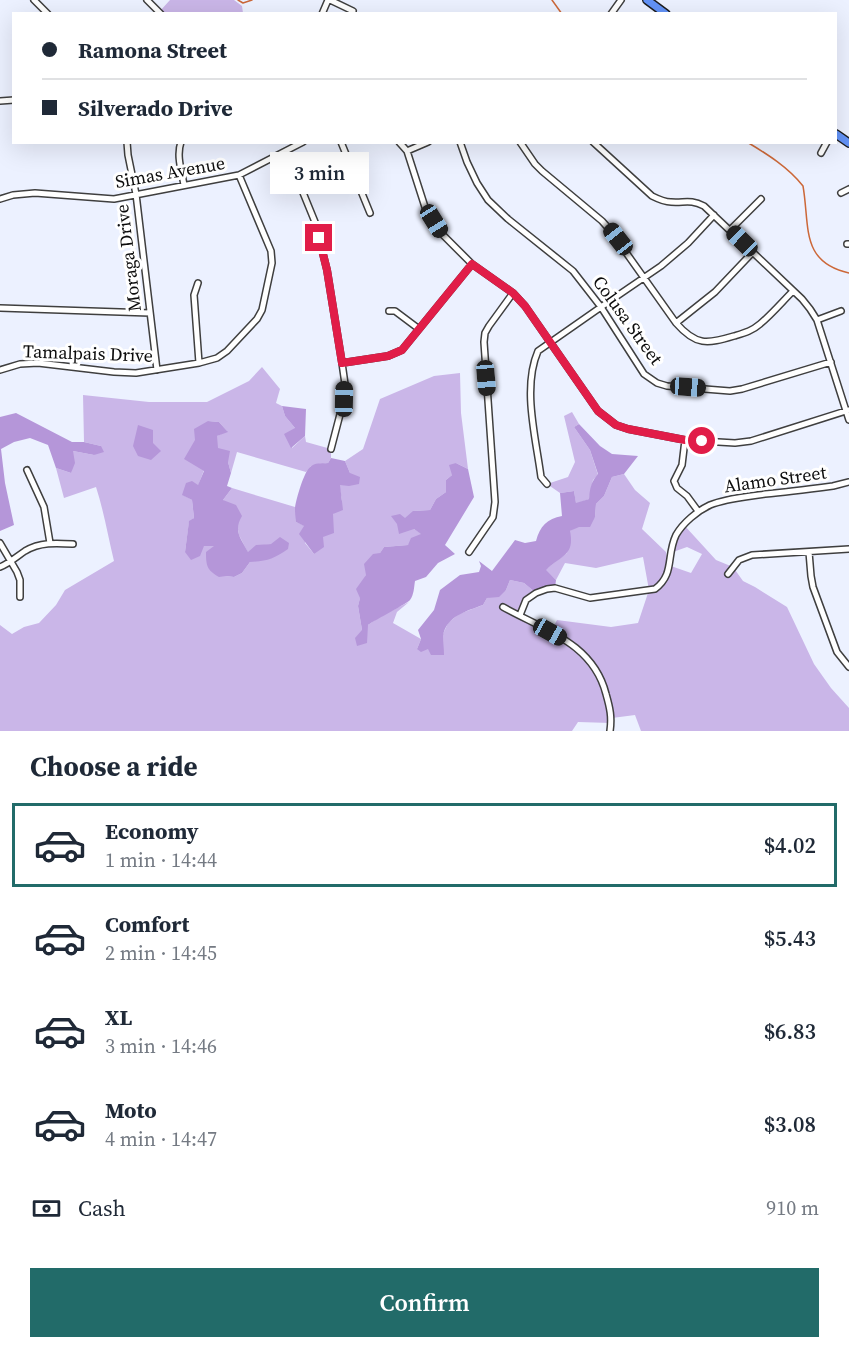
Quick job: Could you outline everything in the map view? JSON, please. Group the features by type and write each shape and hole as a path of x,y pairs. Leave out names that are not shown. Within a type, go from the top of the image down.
{"main road":[{"path":"647,0 663,12"}],"street":[{"path":"34,0 46,12"},
{"path":"147,0 158,12"},
{"path":"329,0 352,11"},
{"name":"Moraga Drive","path":"127,144 136,194 157,370"},
{"path":"180,144 180,164 184,185"},
{"name":"Simas Avenue","path":"0,199 35,193 114,198 136,194 239,175 299,144"},
{"path":"342,144 370,213"},
{"path":"401,144 407,151 425,207 443,236 472,264 513,293 525,306 598,411 616,425 685,440 735,442 751,441 848,411"},
{"path":"407,151 423,144"},
{"name":"Colusa Street","path":"461,144 472,173 488,200 573,271 601,306 644,374 657,383 667,386 730,391 831,362"},
{"path":"521,144 535,164 550,179 602,221 676,323 686,334 695,339 714,342 747,332 760,324 793,291"},
{"path":"595,144 652,196 661,201 694,201 705,206 810,309 817,320 849,420"},
{"path":"820,153 826,144"},
{"path":"286,151 315,222 327,270 342,363 344,399 331,449"},
{"name":"Tamalpais Drive","path":"0,370 20,364 38,363 114,372 136,372 199,363 217,358 227,351 257,319 262,310 272,263 271,250 239,175"},
{"path":"841,193 849,189"},
{"path":"730,230 761,200"},
{"path":"547,484 541,477 530,396 534,361 538,351 661,266 714,215"},
{"path":"676,323 715,292 753,252"},
{"path":"342,363 388,356 402,350 472,264"},
{"path":"198,283 194,295 199,363"},
{"path":"469,552 493,517 495,502 484,358 485,333 513,293"},
{"path":"0,308 150,313"},
{"path":"389,311 395,311 419,329"},
{"path":"817,320 841,311"},
{"path":"685,440 682,465 674,481 677,488 687,496 698,511"},
{"path":"27,470 44,507 50,543"},
{"name":"Alamo Street","path":"520,615 526,600 547,589 555,588 590,598 654,589 663,583 668,571 676,536 698,511 711,505 732,498 849,482"},
{"path":"0,543 20,580 20,597"},
{"path":"0,567 36,546 50,543 73,544"},
{"path":"728,574 739,560 752,555 849,549"},
{"path":"809,552 813,587 837,652 849,667"},
{"path":"502,607 566,641 583,653 598,670 611,714 610,731"}],"shaded area":[{"path":"170,0 234,0 242,6 243,12 161,12"},
{"path":"262,367 280,389 276,403 282,406 285,416 295,428 292,448 305,436 306,442 331,449 331,458 328,463 311,466 306,472 237,452 231,473 228,462 217,448 217,436 227,431 219,422 208,421 204,470 198,486 183,495 192,500 194,518 189,522 185,552 216,545 226,576 234,577 242,573 250,562 272,544 256,546 248,553 239,535 237,524 223,500 232,488 295,507 296,522 305,526 305,543 314,554 342,500 339,485 350,473 345,461 363,449 380,399 434,376 460,373 461,413 468,469 456,463 452,475 446,480 446,492 436,499 430,510 413,511 414,529 422,534 408,545 384,547 366,575 358,606 362,630 378,618 409,602 397,612 393,623 421,639 417,649 443,634 448,623 459,614 483,605 487,598 506,590 510,580 524,583 536,593 526,600 520,615 551,632 557,620 611,627 638,623 649,590 643,557 596,568 565,563 556,580 545,570 567,553 570,531 595,517 596,504 604,496 612,477 624,474 635,490 650,503 642,529 666,552 668,565 691,573 702,554 687,547 673,552 676,536 684,525 716,560 733,567 743,581 787,607 814,664 849,708 849,731 641,731 635,715 612,718 611,723 578,722 572,731 0,731 0,625 12,634 24,627 39,623 56,605 65,590 114,561 96,487 64,498 56,468 71,473 73,451 94,455 101,446 84,442 83,395 149,402 207,402 249,381"},
{"path":"282,406 306,409 305,436 291,448 284,434 295,428 285,416"},
{"path":"572,412 579,424 574,427 590,450 598,475 593,480 589,499 576,504 574,491 560,493 547,484 568,477 575,462 564,416"},
{"path":"16,413 72,442 101,446 104,452 94,455 73,451 75,463 71,473 56,468 48,445 30,438 14,442 1,449 14,525 0,531 0,417"},
{"path":"208,421 219,422 228,432 217,436 218,448 230,451 228,462 231,473 227,486 232,488 223,500 236,505 242,516 238,530 248,552 256,545 271,544 280,537 289,543 288,549 270,559 250,562 242,573 234,577 219,577 210,570 206,552 214,546 204,546 200,556 191,560 185,552 189,521 194,518 192,500 182,495 186,483 192,481 198,485 204,471 184,459 195,440 194,429"},
{"path":"579,424 600,446 612,454 638,456 624,474 612,477 604,496 596,504 595,517 590,527 579,527 570,531 569,550 546,570 556,580 555,588 536,593 524,583 510,580 506,590 499,597 487,598 483,605 458,615 448,624 443,636 444,655 431,655 428,649 421,652 417,649 421,639 418,630 434,610 440,590 460,575 479,572 481,566 479,561 492,571 515,540 525,543 536,541 545,524 562,516 560,493 574,491 576,503 589,499 591,485 598,474 590,450 574,427"},
{"path":"138,425 153,430 153,443 161,451 151,460 138,456 133,446"},
{"path":"331,458 345,461 350,473 360,477 359,484 340,485 343,510 333,514 334,533 323,537 324,547 314,554 299,534 304,526 296,522 296,504 310,467 318,463 328,463"},
{"path":"456,463 468,469 474,497 445,545 455,554 438,563 426,577 415,581 412,596 408,602 368,625 367,643 357,646 355,638 362,630 358,606 360,598 356,589 366,575 364,564 373,554 380,553 384,547 408,545 411,538 421,534 414,529 399,534 397,524 391,516 400,514 405,518 413,511 430,510 436,499 446,492 446,480 452,475 449,465"}],"waterway":[{"path":"238,0 243,3 252,0"},
{"path":"552,0 561,12"},
{"path":"750,144 784,167 803,186 810,240 815,251 833,268 849,273"}],"route":[{"path":"319,238 327,270 342,363 388,356 402,350 472,264 513,293 525,306 598,411 616,425 685,440 702,441"}]}
